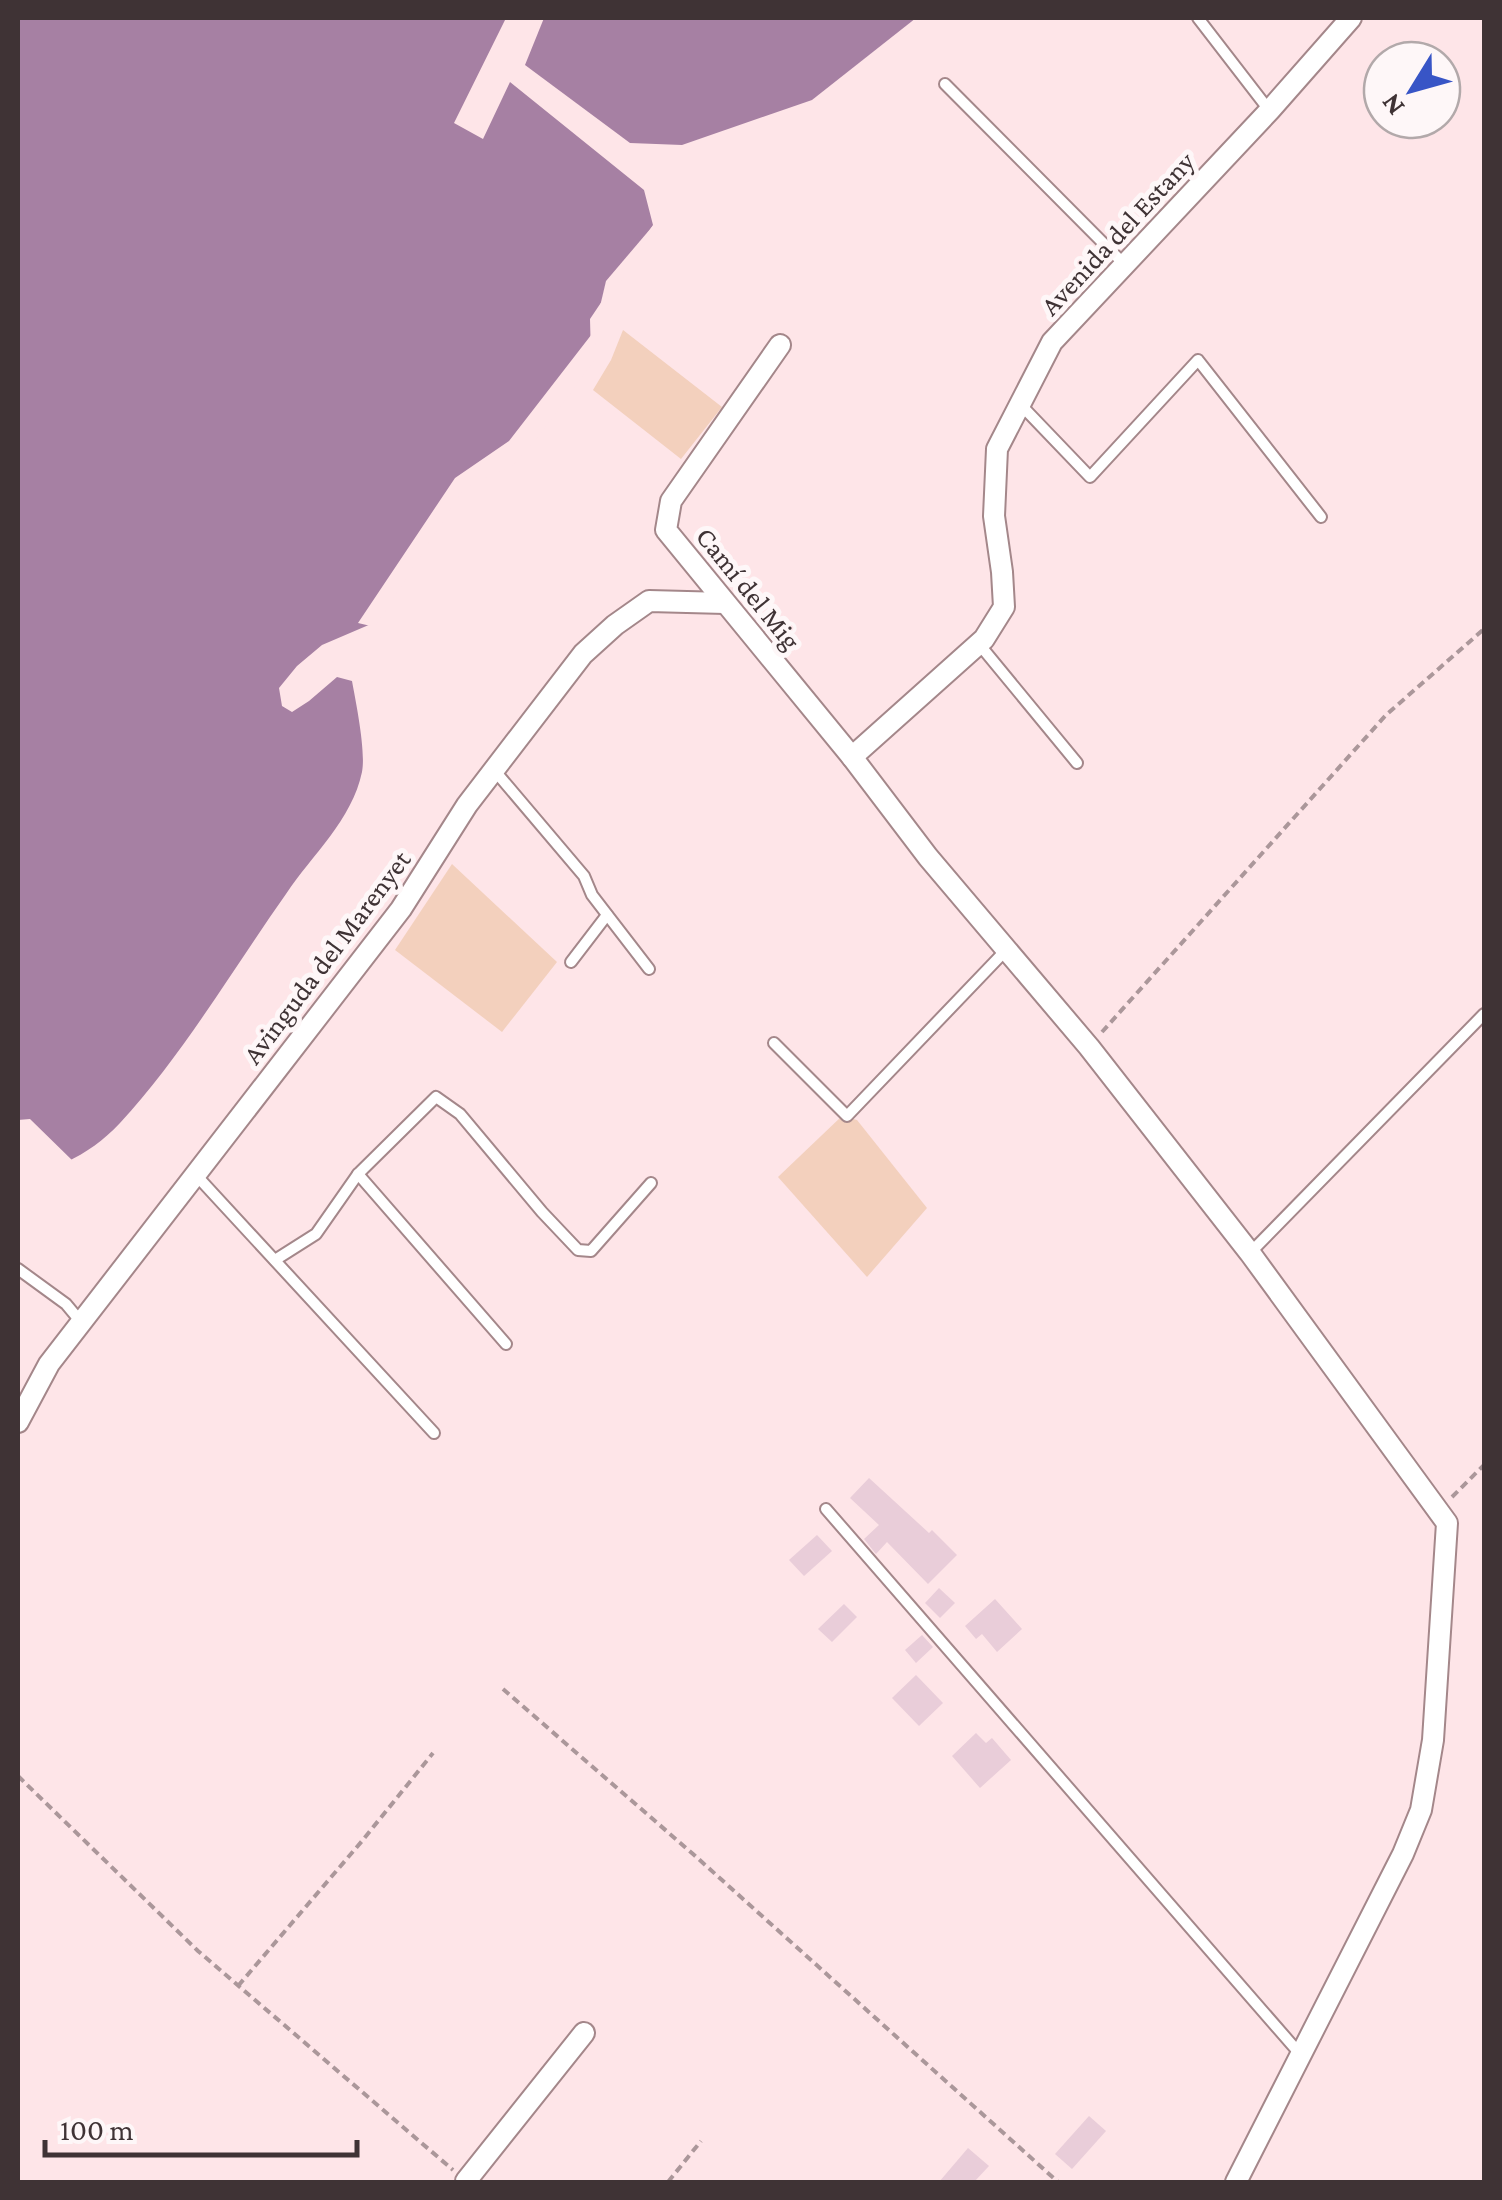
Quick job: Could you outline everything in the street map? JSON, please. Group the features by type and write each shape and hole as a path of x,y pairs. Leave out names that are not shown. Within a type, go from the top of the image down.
{"street":[{"name":"Avenida del Estany","path":"852,757 979,644 1004,608 994,516 996,449 1052,342 1270,110 1350,18"},
{"name":"Camí del Mig","path":"780,345 671,501 666,530 852,757 928,857 1089,1047 1250,1252 1438,1512"},
{"name":"Avinguda del Marenyet","path":"18,1422 49,1364 401,908 467,805 583,654 649,601 725,603"},
{"path":"1236,2182 1403,1854 1420,1810 1433,1740 1447,1523 1438,1512"},
{"path":"466,2181 584,2033"}],"lane":[{"path":"1198,18 1270,110"},
{"path":"945,84 1125,265"},
{"path":"1020,404 1090,477 1198,360 1321,517"},
{"path":"979,644 1077,763"},
{"path":"495,770 584,876 592,895 649,969"},
{"path":"571,962 608,916"},
{"path":"774,1044 847,1116 1008,949"},
{"path":"1250,1252 1484,1014"},
{"path":"275,1260 316,1234 358,1174 436,1096 460,1114 578,1250 591,1251 651,1183"},
{"path":"195,1174 434,1433"},
{"path":"358,1174 506,1344"},
{"path":"18,1269 66,1304 81,1322"},
{"path":"826,1509 1300,2055"}],"path":[{"path":"1089,1047 1386,714 1484,629"},
{"path":"1438,1512 1484,1465"},
{"path":"503,1689 1058,2182"},
{"path":"238,1986 433,1753"},
{"path":"18,1776 198,1951 466,2181"},
{"path":"668,2182 701,2141"}],"shaded area":[{"path":"18,18 506,18 454,123 483,139 510,82 644,190 653,225 590,319 591,358 517,457 461,484 371,624 322,645 279,688 282,706 292,712 337,677 352,681 363,763 350,806 143,1097 107,1135 65,1163 18,1125"},
{"path":"544,18 916,18 812,100 682,145 630,143 525,65"},
{"path":"623,330 722,407 681,459 593,390"},
{"path":"452,864 557,962 502,1032 395,950"},
{"path":"842,1116 857,1120 927,1208 867,1277 778,1177"}],"pier":[{"path":"657,221 657,228 598,315 606,281"},
{"path":"595,330 596,358 539,436 513,465 464,488 375,627 358,623 455,478 509,441"},
{"path":"30,1119 75,1163 63,1167 18,1131 18,1120"}],"building":[{"path":"869,1478 957,1555 928,1584 887,1542 876,1554 864,1539 879,1525 850,1498"},
{"path":"817,1535 832,1551 804,1576 789,1560"},
{"path":"939,1588 955,1603 940,1618 925,1603"},
{"path":"995,1599 1022,1629 997,1652 982,1634 976,1639 965,1626"},
{"path":"844,1604 857,1617 832,1642 818,1629"},
{"path":"922,1635 933,1647 916,1663 905,1650"},
{"path":"916,1675 943,1703 919,1726 892,1698"},
{"path":"976,1733 986,1743 992,1738 1011,1760 980,1788 952,1756"},
{"path":"1089,2116 1106,2131 1072,2169 1055,2154"},
{"path":"968,2148 989,2166 974,2182 939,2182"}]}
